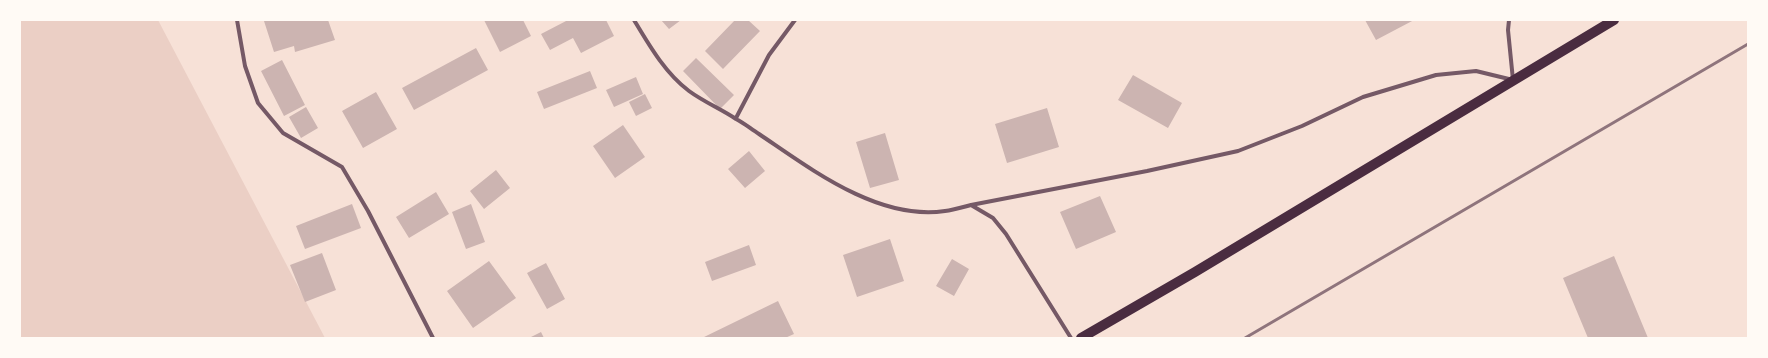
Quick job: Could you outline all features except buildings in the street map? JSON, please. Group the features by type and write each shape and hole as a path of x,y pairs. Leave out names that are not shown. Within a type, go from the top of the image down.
{"main road":[{"path":"1081,338 1195,272 1614,20"}],"street":[{"path":"237,20 245,66 258,103 283,132 342,167 368,211 432,338"},
{"path":"634,20 661,62 673,77 689,91 712,106 736,118 818,175 869,200 896,208 923,212 944,212 971,205 1147,171 1238,151 1302,126 1363,97 1436,75 1476,72 1512,80 1508,30 1509,20"},
{"path":"736,118 769,55 795,20"},
{"path":"971,205 993,218 1006,234 1070,338"}],"shaded area":[{"path":"20,20 158,20 325,338 20,338"}],"railway":[{"path":"1245,338 1748,44"}]}
